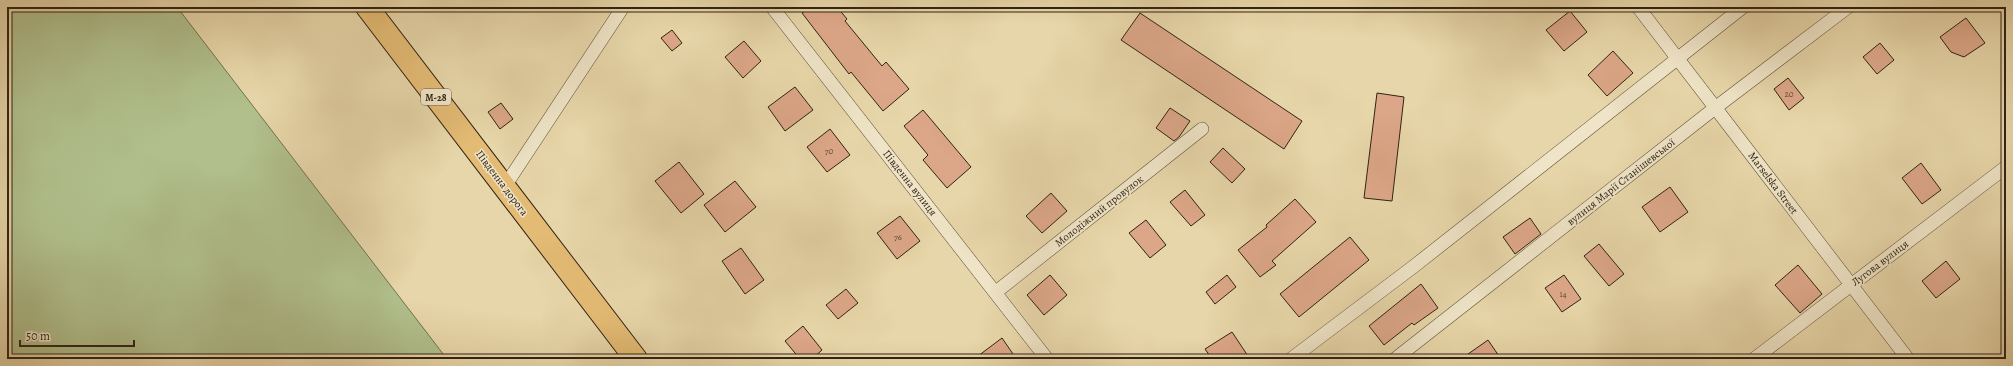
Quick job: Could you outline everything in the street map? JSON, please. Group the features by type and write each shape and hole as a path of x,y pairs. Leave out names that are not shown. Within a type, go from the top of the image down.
{"highway":[{"name":"Південна дорога","path":"367,7 636,359"}],"street":[{"path":"505,186 624,7"},
{"name":"Південна вулиця","path":"772,7 1048,359"},
{"name":"Marselska Street","path":"1638,7 1908,359"},
{"path":"1291,359 1413,268 1562,152 1677,58 1743,7"},
{"name":"вулиця Марії Станішевської","path":"1395,359 1715,108 1848,7"},
{"name":"Молодіжний провулок","path":"996,292 1202,129"},
{"name":"Лугова вулиця","path":"1754,359 2006,167"}],"green space":[{"path":"7,7 177,7 447,359 7,359"}],"building":[{"path":"810,7 837,7 847,19 845,21 882,66 886,62 909,89 883,111 851,72 849,74 802,13"},
{"path":"1570,11 1587,32 1564,51 1546,30"},
{"path":"1140,13 1302,121 1284,149 1121,40"},
{"path":"1966,18 1985,43 1964,57 1951,52 1940,37"},
{"path":"672,30 682,43 672,51 661,38"},
{"path":"744,41 761,61 743,78 725,57"},
{"path":"1880,43 1894,60 1877,74 1863,57"},
{"path":"1613,51 1633,73 1607,96 1588,75"},
{"path":"1788,78 1804,98 1789,110 1774,89"},
{"path":"795,87 813,110 785,131 768,107"},
{"path":"1377,93 1404,97 1392,201 1364,198"},
{"path":"501,103 513,119 500,129 488,112"},
{"path":"1170,108 1190,121 1179,137 1174,141 1156,128"},
{"path":"923,110 971,167 947,188 923,160 928,155 904,126"},
{"path":"830,129 850,155 827,172 807,147"},
{"path":"1223,148 1245,169 1232,183 1210,162"},
{"path":"679,162 704,194 681,213 655,181"},
{"path":"1921,163 1941,190 1922,204 1902,178"},
{"path":"735,181 756,207 725,232 704,205"},
{"path":"1670,187 1688,212 1660,232 1642,207"},
{"path":"1185,190 1205,215 1191,226 1170,202"},
{"path":"1051,193 1067,211 1042,233 1026,216"},
{"path":"1295,199 1316,222 1272,261 1276,265 1260,277 1238,250 1267,227 1266,225"},
{"path":"900,216 920,241 897,259 877,233"},
{"path":"1530,218 1541,234 1515,254 1503,237"},
{"path":"1146,220 1166,245 1150,258 1129,233"},
{"path":"1350,237 1369,260 1299,317 1280,294"},
{"path":"1599,244 1624,274 1609,286 1584,256"},
{"path":"741,248 764,280 745,294 722,261"},
{"path":"1946,261 1960,279 1936,298 1922,281"},
{"path":"1798,265 1822,294 1800,313 1775,285"},
{"path":"1050,275 1067,295 1044,315 1027,295"},
{"path":"1227,275 1236,287 1215,304 1206,292"},
{"path":"1564,275 1581,299 1562,312 1545,288"},
{"path":"1421,284 1438,308 1414,325 1412,323 1384,345 1369,326"},
{"path":"846,289 858,303 838,319 826,305"},
{"path":"803,326 822,350 812,359 800,359 785,341"},
{"path":"1232,332 1250,359 1212,359 1205,349"},
{"path":"1002,338 1013,354 1007,359 974,359"},
{"path":"1488,340 1501,359 1461,359"}]}
